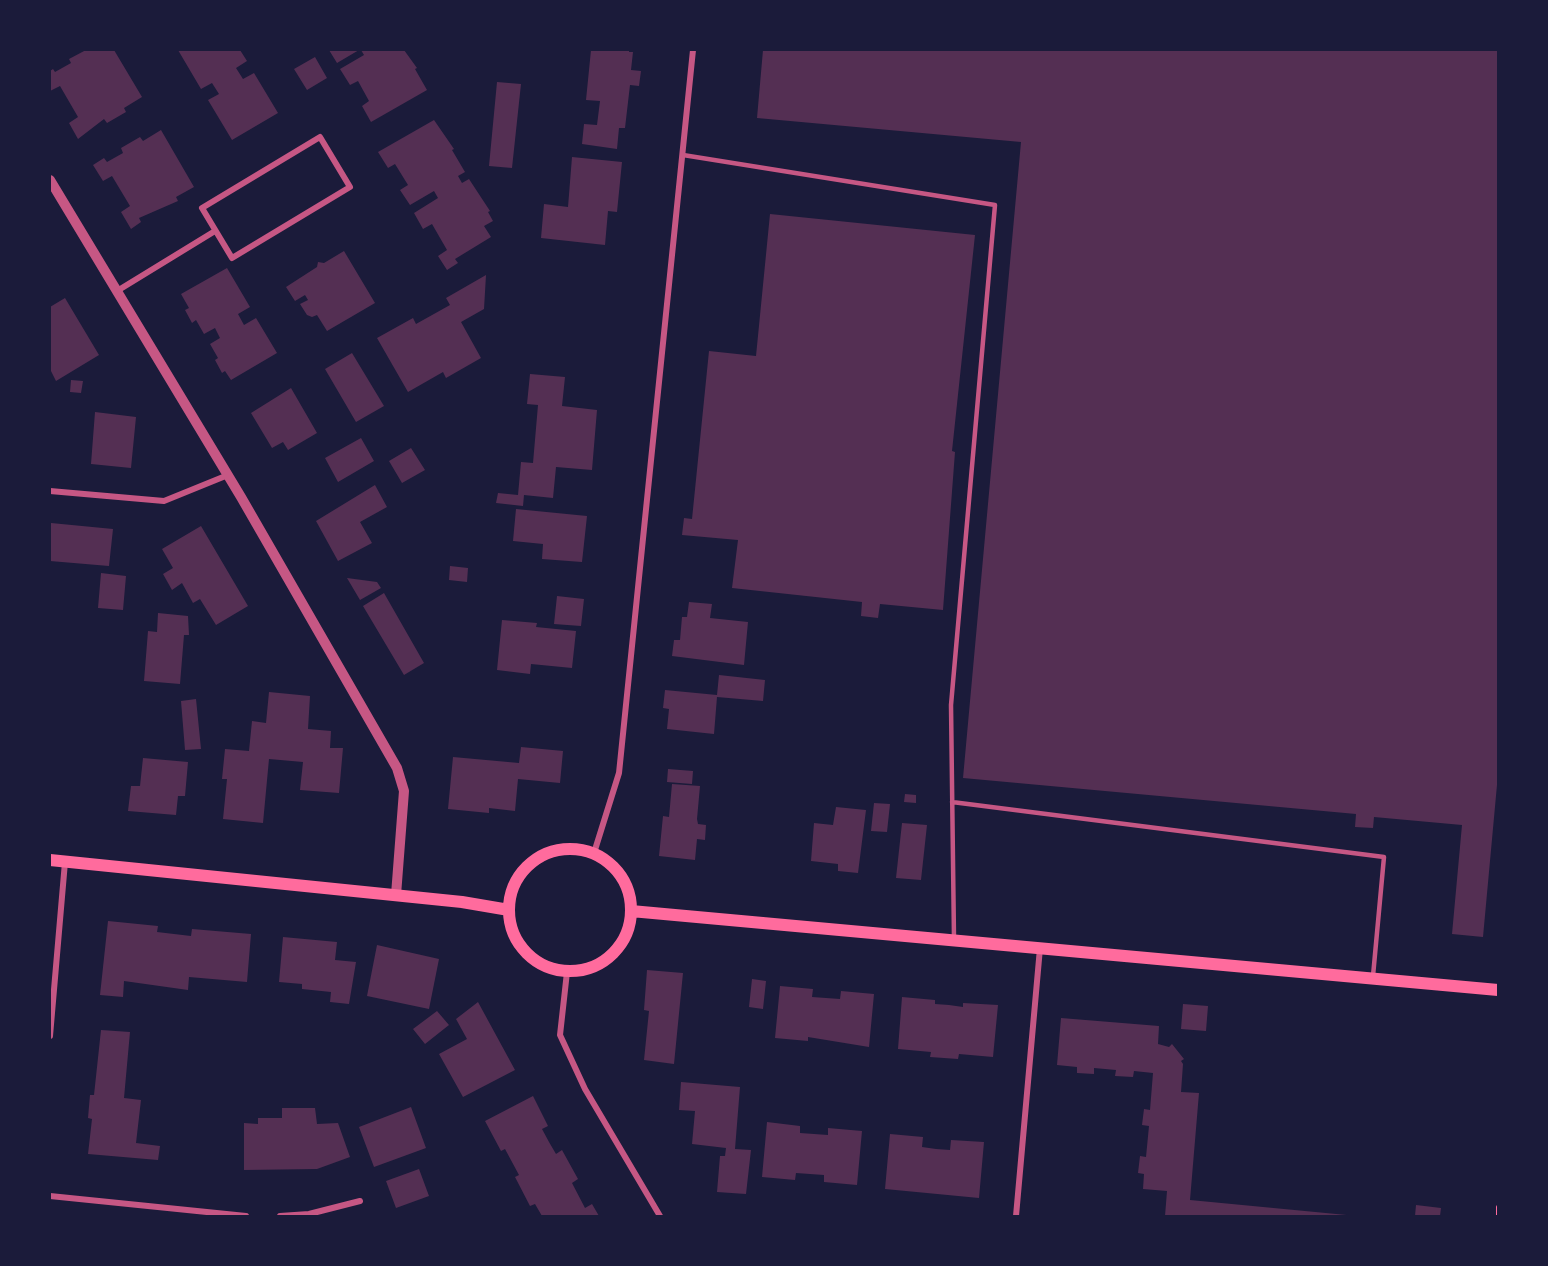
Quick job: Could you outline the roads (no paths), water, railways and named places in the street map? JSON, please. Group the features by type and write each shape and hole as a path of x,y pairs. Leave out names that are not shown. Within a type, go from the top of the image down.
{"main road":[{"path":"570,848 594,853 614,867 627,888 632,911 626,936 611,956 589,968 567,972 543,965 525,951 513,932 509,910 514,886 527,866 547,853 570,848"},
{"path":"50,860 396,895 509,910"},
{"path":"632,911 1498,990"}],"street":[{"path":"594,853 619,774 693,50"},
{"path":"320,137 350,187 232,258 216,231 202,208 320,137"},
{"path":"50,180 228,475 398,768 404,791 396,895"},
{"path":"117,291 216,231"},
{"path":"50,491 164,501 228,475"},
{"path":"50,1036 65,862"},
{"path":"1016,1216 1040,947"},
{"path":"567,972 560,1035 585,1089 660,1216"},
{"path":"50,1196 246,1216"},
{"path":"280,1216 309,1214 360,1201"}],"lane":[{"path":"683,155 995,205 951,705 954,939"},
{"path":"952,802 1384,857 1373,980"}]}
